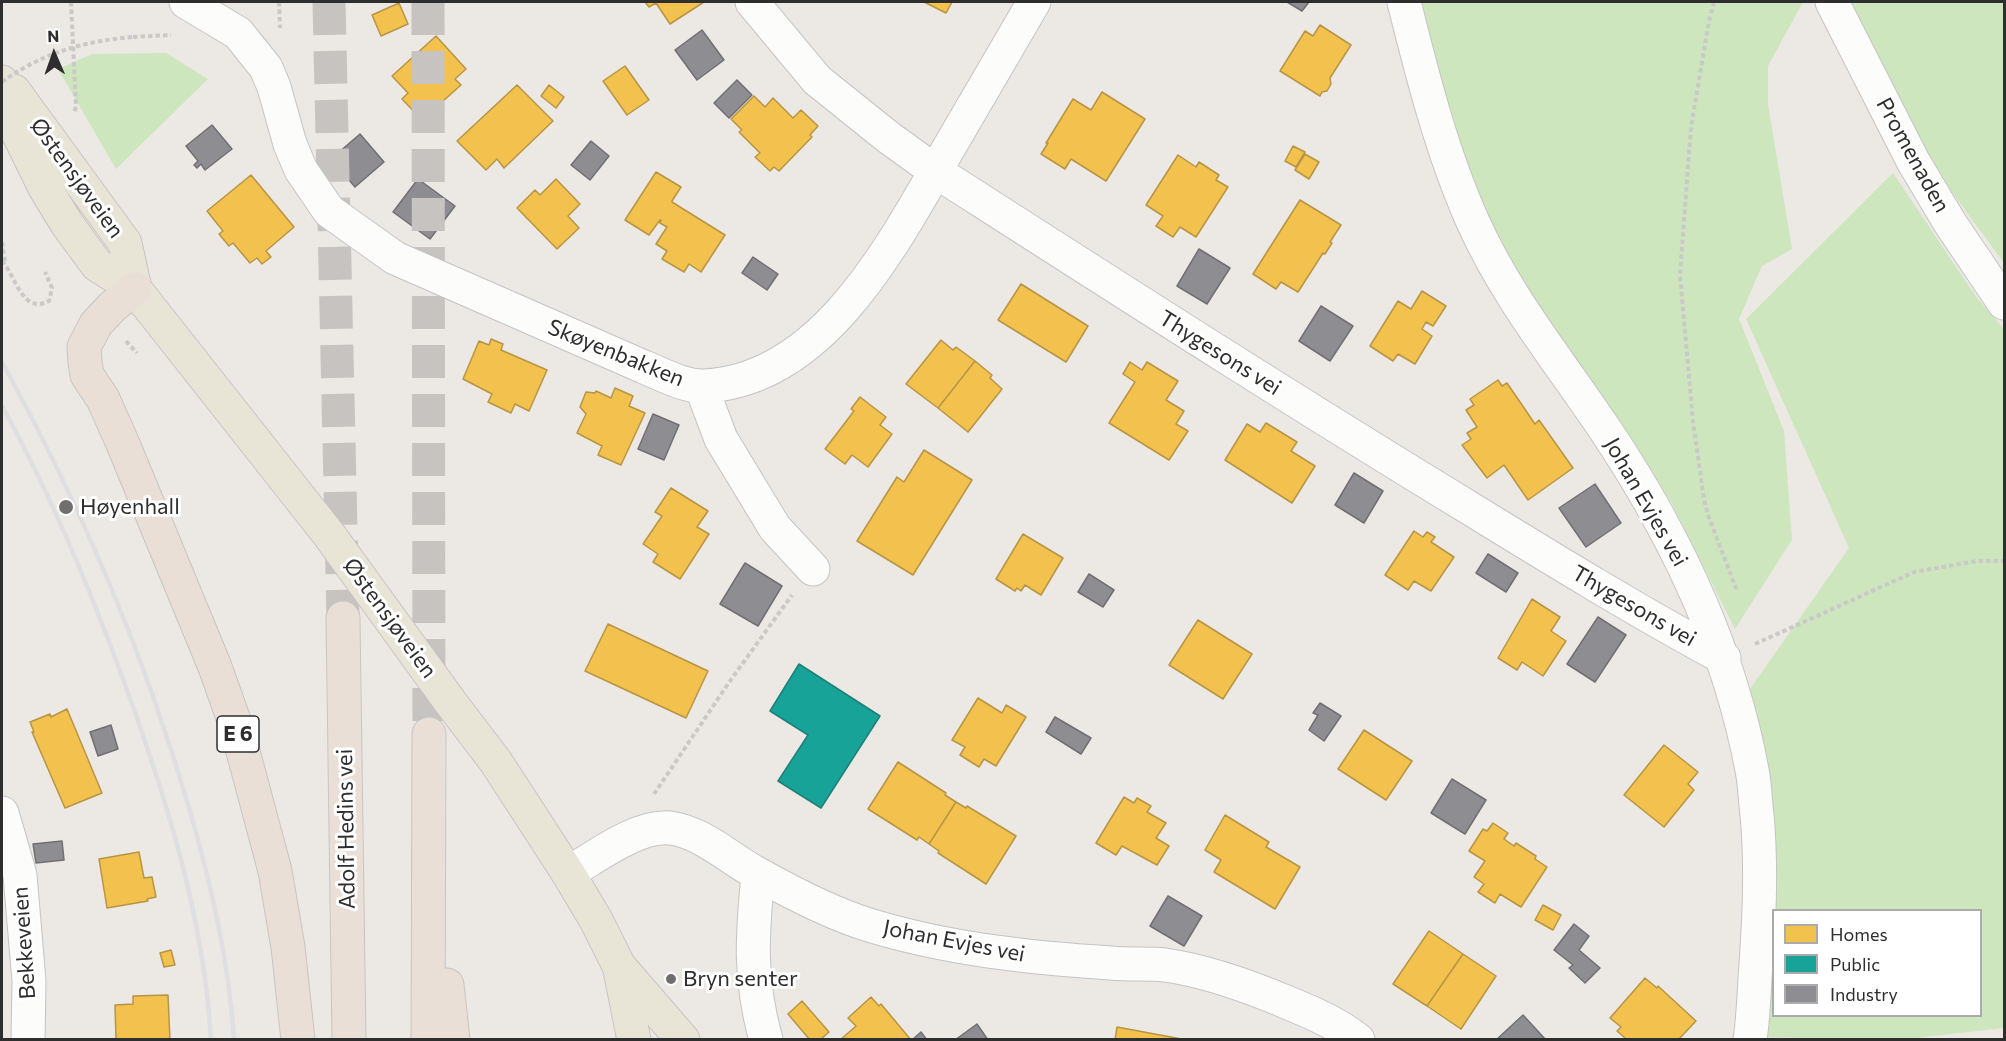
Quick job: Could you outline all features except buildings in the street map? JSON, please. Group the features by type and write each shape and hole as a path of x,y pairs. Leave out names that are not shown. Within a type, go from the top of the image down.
{"highway":[{"name":"E 6","path":"135,289 113,306 96,324 84,347 87,375 103,399 132,465 215,667 237,729 275,871 288,947 298,1040"},
{"name":"Adolf Hedins vei","path":"343,618 349,1040"},
{"path":"428,1040 429,734"},
{"path":"429,811 453,1040"}],"main road":[{"name":"Østensjøveien","path":"2,75 126,243 135,289"},
{"name":"Østensjøveien","path":"2,82 18,133 45,188 67,224 97,265 135,289 351,564 496,762 568,873 619,966 683,1040"},
{"name":"Østensjøveien","path":"619,966 634,1040"}],"street":[{"name":"Skøyenbakken","path":"186,2 238,33 266,68 274,87 290,144 301,170 329,212 395,258 644,367 684,383 701,386 750,378 768,370 803,347 827,327 864,284 905,224 1034,2"},
{"name":"Thygesons vei","path":"752,2 817,80 935,171 1244,369 1409,471 1653,620 1724,658"},
{"name":"Johan Evjes vei","path":"1404,2 1449,158 1473,222 1505,282 1531,324 1606,431 1676,546 1724,658 1753,772 1760,846 1760,923 1750,1040"},
{"name":"Promenaden","path":"1832,2 1913,161 1950,223 2004,303"},
{"path":"701,386 721,439 775,528 813,569"},
{"name":"Bekkeveien","path":"2,813 20,875 29,981 28,1040"},
{"name":"Johan Evjes vei","path":"568,873 627,838 657,829 677,830 694,835 758,874 839,914 869,925 948,944 1036,956 1164,965 1200,972 1256,989 1298,1007 1343,1028 1358,1040"},
{"path":"758,874 752,955 757,1009 766,1040"}],"path":[{"path":"71,2 76,106"},
{"path":"1714,2 1691,128 1680,275 1693,422 1704,499 1738,595"},
{"path":"2,82 37,60 60,50 90,42 133,37"},
{"path":"2,242 3,262 19,290 31,304 37,305 49,301 52,295 52,288 45,272"},
{"path":"1724,658 1914,572 1977,561 2004,561"},
{"path":"627,838 730,681 813,569"}],"green space":[{"path":"1420,2 1803,2 1768,66 1768,104 1792,249 1762,266 1739,319 1784,431 1792,540 1735,629 1671,502 1599,394 1545,321 1465,175"},
{"path":"1843,2 2004,2 2004,263 1926,157"},
{"path":"166,53 208,79 116,169 58,69 92,54"},
{"path":"1893,173 1977,298 2004,329 2004,1028 1898,1040 1756,1037 1738,706 1849,548 1746,319"}],"tunnel":[{"path":"329,2 343,618"},
{"path":"428,2 429,734"}],"railway":[{"path":"2,362 84,524 152,692 189,808 212,894 228,981 234,1040"},
{"path":"2,406 36,472 82,575 123,679 153,766 191,902 207,994 211,1040"}],"place":[{"name":"Høyenhall","path":"66,507"},
{"name":"Bryn senter","path":"671,979"}]}
